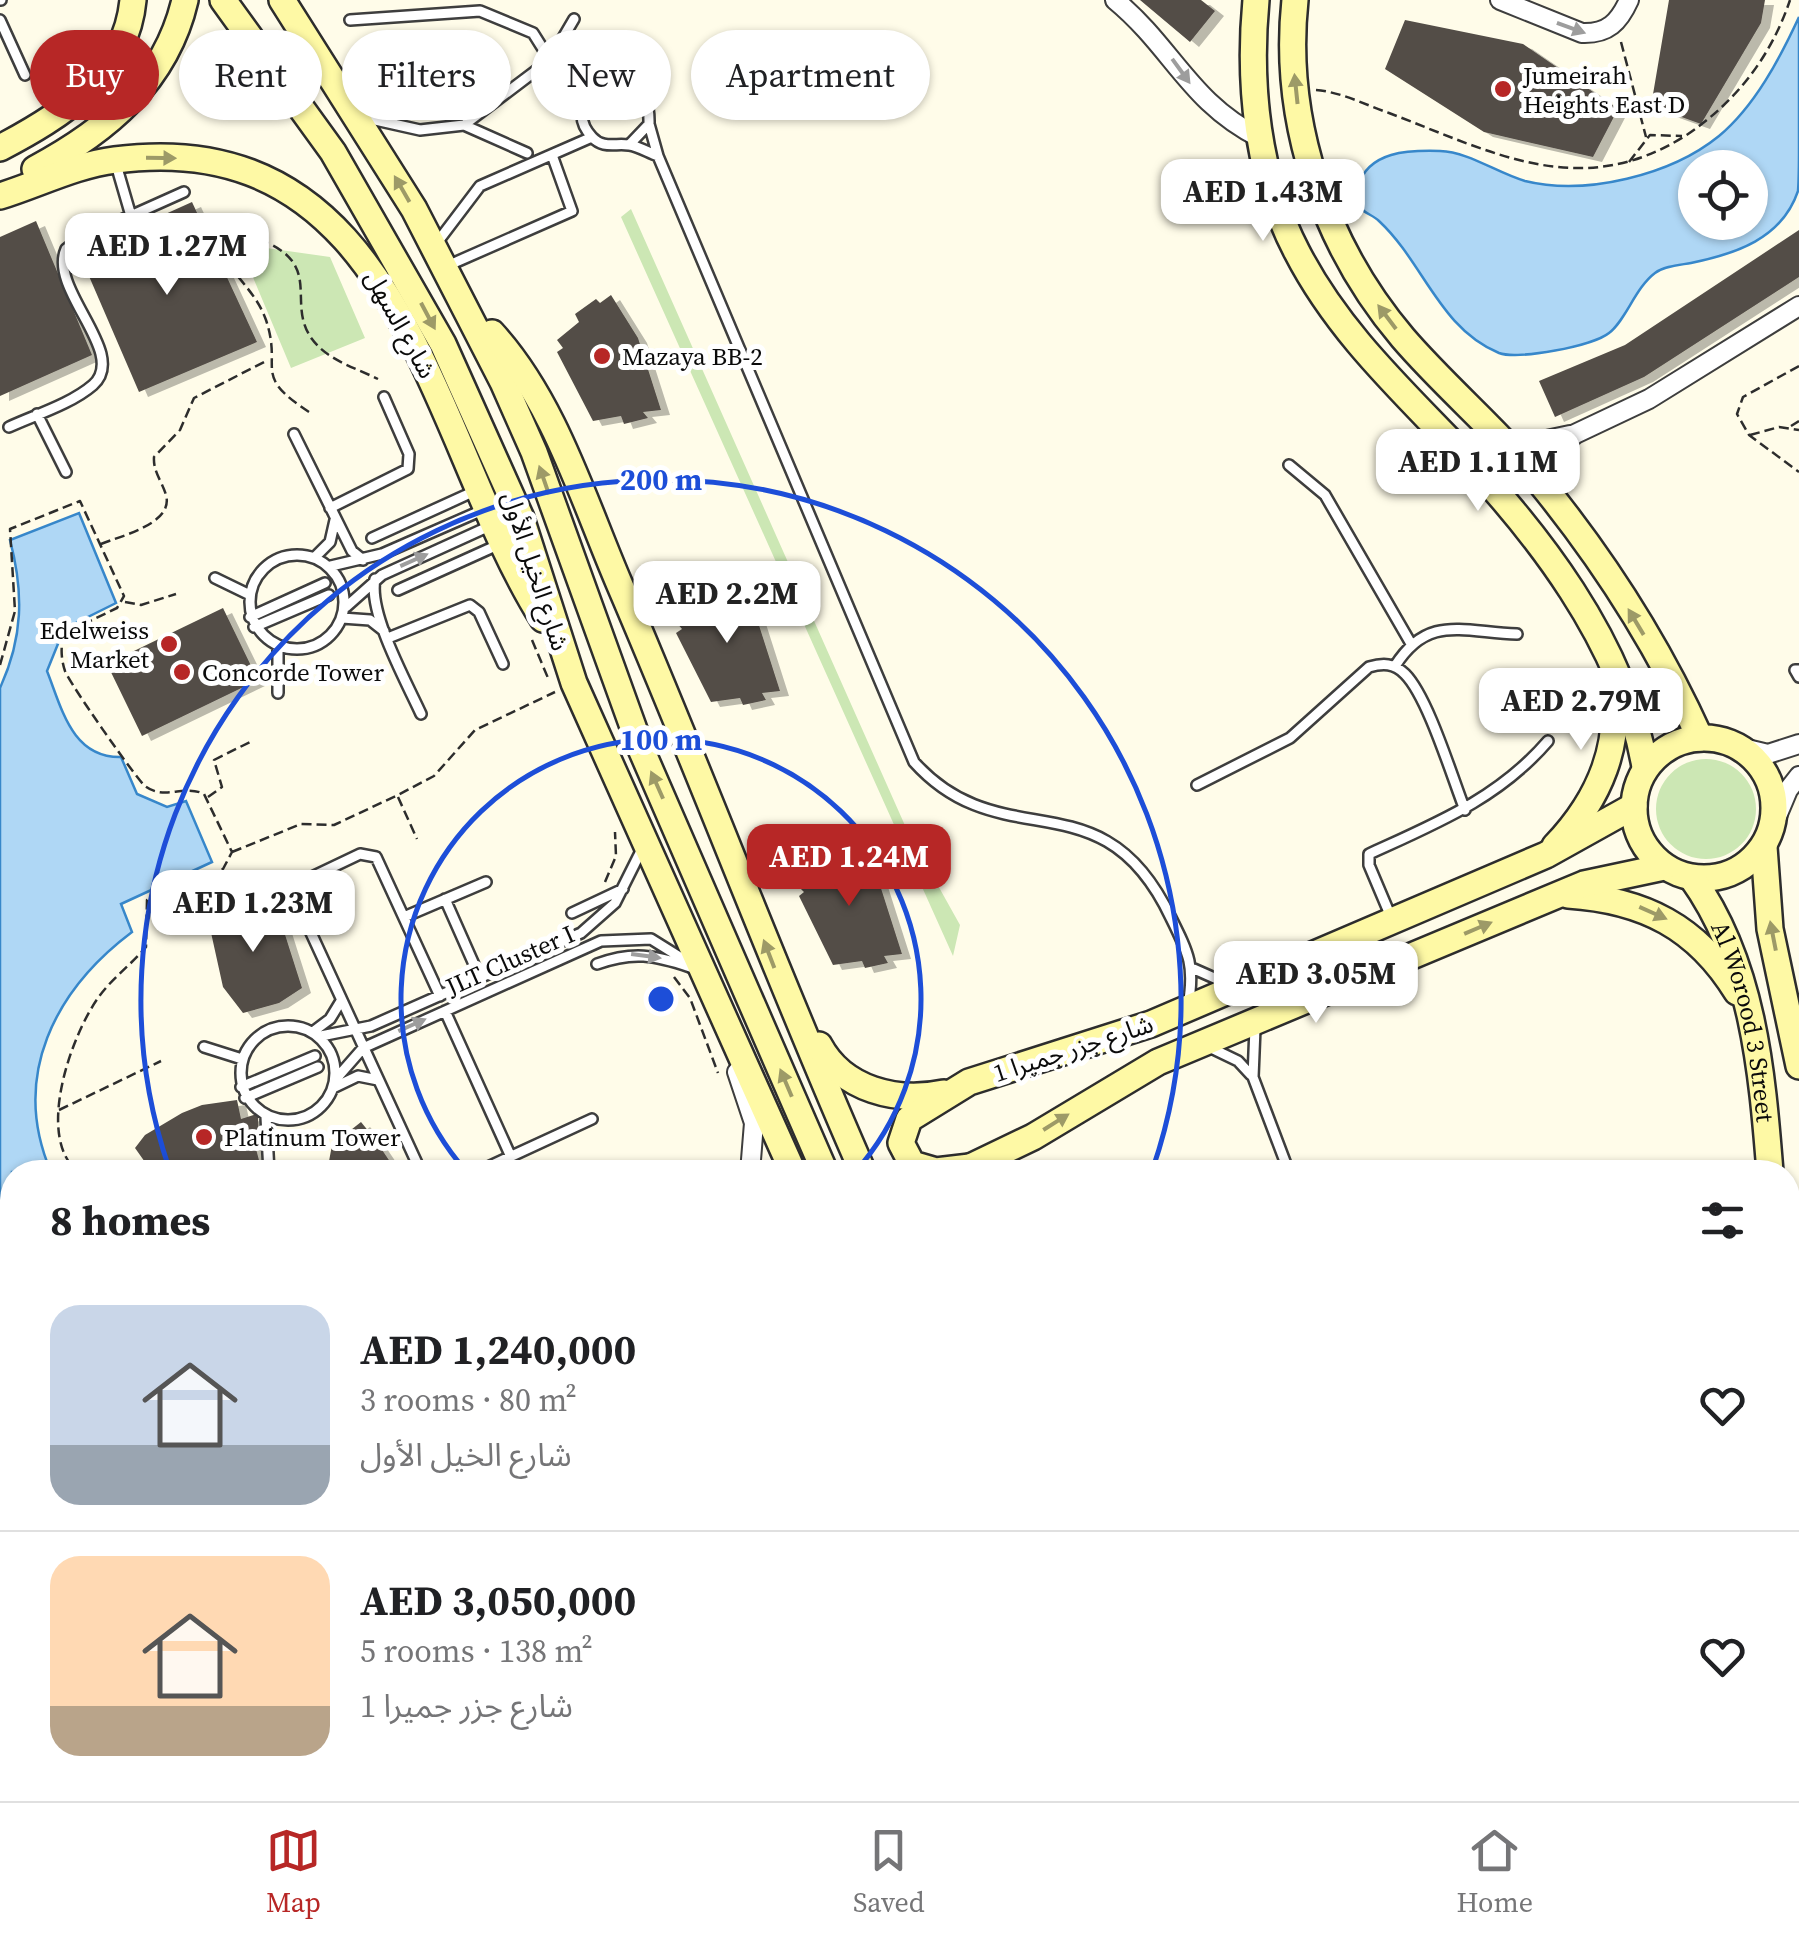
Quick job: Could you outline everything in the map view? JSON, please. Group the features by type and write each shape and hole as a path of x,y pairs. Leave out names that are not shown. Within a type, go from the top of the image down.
{"street":[{"path":"0,148 76,104 121,45 133,0"},
{"path":"0,188 72,149 120,113 158,67 185,0"},
{"name":"شارع الخيل الأول","path":"223,0 291,92 372,215 443,344 536,559 558,643 574,683 788,1160"},
{"name":"شارع الخيل الأول","path":"282,0 342,89"},
{"path":"1115,0 1152,35 1220,116 1260,138"},
{"path":"1296,0 1296,96 1314,177 1342,247 1382,311 1510,448 1601,564 1665,668 1700,738"},
{"path":"1500,0 1582,34 1594,34 1616,23 1628,0"},
{"path":"1251,5 1260,138 1274,190 1308,274 1379,371 1506,505 1606,649 1630,699 1645,767 1634,806 1636,829 1647,850 1664,867 1692,878 1733,873 1768,837 1799,776"},
{"name":"شارع الخيل الأول","path":"362,120 464,302 534,452 641,749 820,1160"},
{"name":"شارع السهل","path":"0,196 66,172 115,160 178,158 240,171 300,200 328,220 373,268 391,296 491,516 558,643"},
{"path":"464,302 532,387 556,436 680,724 783,990 858,1160"},
{"path":"1510,448 1575,434 1662,392 1799,306"},
{"path":"1379,371 1406,362 1432,367"},
{"path":"1539,482 1552,454 1575,434"},
{"path":"1546,855 1586,809 1607,763 1615,713 1606,649"},
{"path":"1645,767 1680,742 1700,738 1722,740 1768,754 1799,744"},
{"path":"1743,748 1760,764 1771,783 1775,805 1768,837"},
{"name":"شارع جزر جميرا 1","path":"949,1092 990,1074 1118,1038 1546,855 1634,806"},
{"name":"Al Worood 3 Street","path":"1768,837 1770,929 1799,1066"},
{"name":"شارع جزر جميرا 1","path":"986,1160 1033,1137 1132,1075 1196,1046 1558,895 1610,876 1664,867"},
{"name":"Al Worood 3 Street","path":"1692,878 1730,940 1747,1008 1768,1160"},
{"path":"1558,895 1624,902 1670,920 1709,952 1747,1008"},
{"path":"783,990 800,1007 826,1058 848,1079 905,1096 949,1092"},
{"path":"739,1046 737,1072 756,1135 752,1160"},
{"path":"911,1160 904,1155 903,1130 909,1120 949,1092"}],"lane":[{"path":"350,20 480,11 531,32"},
{"path":"568,30 574,19"},
{"path":"0,20 25,75"},
{"path":"464,125 531,74"},
{"path":"658,156 629,145 610,147 592,137 582,119 585,98 599,83 619,79 638,86 650,103 649,124 658,156 914,762 956,801 984,812 1092,832 1122,848 1145,870 1194,969 1187,1008"},
{"path":"377,120 420,130 464,125 527,153"},
{"path":"629,145 649,124"},
{"path":"440,256 480,186 592,137"},
{"path":"440,256 572,212 552,155"},
{"path":"115,160 131,216"},
{"path":"9,428 89,388 102,369 101,353 64,274 66,250 184,192"},
{"path":"330,508 408,469 409,454 384,397"},
{"path":"37,414 66,472"},
{"path":"294,434 352,552 362,560"},
{"path":"1289,465 1325,495 1410,642"},
{"path":"438,494 443,507"},
{"path":"372,538 443,507 491,516"},
{"path":"398,512 403,524"},
{"path":"330,566 362,560 491,516"},
{"path":"398,590 468,564 491,516"},
{"path":"343,614 344,586 330,566 314,557 296,556 269,568 250,594 254,628 278,647 311,644 343,614 375,579 491,516"},
{"path":"314,557 330,542 336,520"},
{"path":"215,578 250,594"},
{"path":"375,579 374,594 387,635 421,714"},
{"path":"250,617 325,583"},
{"path":"254,628 329,594"},
{"path":"387,635 459,606 470,606 479,612 503,664"},
{"path":"343,614 370,620 387,635"},
{"path":"1395,666 1410,642 1436,630 1516,634"},
{"path":"278,647 278,693"},
{"path":"1197,785 1290,738 1369,667 1395,666 1415,688 1465,810"},
{"path":"1392,920 1369,865 1370,854 1465,810 1502,787 1548,741"},
{"name":"JLT Cluster I","path":"242,1059 274,1030 296,1026 317,1034 354,1031 593,926 622,889 646,840"},
{"path":"415,1160 295,898 297,884 360,854 371,854 440,996"},
{"path":"404,917 486,882"},
{"path":"572,913 622,889"},
{"path":"445,899 480,978"},
{"name":"JLT Cluster I","path":"266,1116 289,1120 301,1115 333,1085 363,1048 618,937 666,945 702,975"},
{"path":"597,964 624,954 644,953 702,975"},
{"path":"1194,969 1236,987"},
{"path":"340,1001 317,1034 334,1056 333,1085 348,1078 378,1080"},
{"path":"444,1011 511,1156"},
{"path":"1258,1020 1252,1043 1253,1077 1284,1160"},
{"path":"1196,1046 1228,1054 1253,1077"},
{"path":"204,1047 242,1059 241,1087 245,1098 266,1116 268,1160"},
{"path":"241,1087 314,1056"},
{"path":"245,1098 318,1067"},
{"path":"502,1160 592,1118"}],"path":[{"path":"1296,96 1313,90 1332,92 1542,167 1571,170 1628,163 1684,136 1734,97 1761,63 1790,0"},
{"path":"1616,23 1646,137"},
{"path":"1628,163 1646,137 1659,133 1684,136"},
{"path":"309,412 275,386 264,316 227,262 229,248 244,239 263,240 280,248 299,268 302,316 314,342 378,379"},
{"path":"101,544 155,521 164,510 167,497 154,456 180,430 194,398 269,359"},
{"path":"1799,366 1742,396 1737,414 1749,436 1799,472"},
{"path":"1790,427 1799,421"},
{"path":"1749,436 1769,428 1799,430"},
{"path":"0,666 16,611 10,529 80,501 124,602"},
{"path":"176,594 141,605 124,602 65,633 65,672 143,785 162,794 195,790 207,797 232,852"},
{"path":"69,1160 64,1154 59,1110 71,1051 97,999 149,940 145,903 223,869 232,852 301,824 334,825 398,796 434,776 475,730 574,683"},
{"path":"207,797 222,788 214,760 250,742"},
{"path":"398,796 417,839"},
{"path":"664,970 690,998 704,1044 722,1080"},
{"path":"59,1110 161,1060"}],"green space":[{"path":"631,209 907,830 960,925 953,956 621,217"},
{"path":"239,244 330,257 365,338 291,368"},
{"path":"1696,759 1716,759 1742,773 1753,790 1753,828 1742,845 1716,859 1696,859 1678,851 1664,837 1656,819 1656,799 1664,781 1678,767"}],"water":[{"path":"1799,17 1798,191 1791,208 1768,234 1768,150 1699,150 1732,124 1765,81"},
{"path":"1403,152 1451,152 1525,181 1574,186 1627,179 1677,162 1678,240 1758,240 1740,249 1655,273 1615,327 1600,338 1522,355 1499,353 1461,328 1395,238 1360,208 1356,194 1363,174 1371,166"},
{"path":"79,513 116,603 64,629 47,671 58,701 80,740 104,755 121,757 137,794 167,807 186,801 212,862 121,904 132,932 81,980 62,1008 38,1069 36,1102 47,1160 0,1160 0,688 13,651 19,615 18,578 10,540"}],"building":[{"path":"1140,0 1201,0 1215,11 1190,42"},
{"path":"1669,0 1765,0 1761,23 1701,124 1651,106"},
{"name":"Jumeirah Heights East D","path":"1405,20 1523,44 1618,109 1593,157 1484,132 1385,69"},
{"path":"192,202 257,342 139,392 79,253"},
{"path":"36,221 92,355 0,396 0,237"},
{"path":"1799,230 1799,277 1644,377 1555,417 1539,381 1625,345"},
{"name":"Mazaya BB-2","path":"611,295 638,338 661,410 643,412 648,418 624,424 621,416 593,421 557,352 563,348 557,340 579,322 575,314 596,299 600,303"},
{"path":"730,576 757,619 780,691 762,693 766,700 743,705 740,698 711,702 676,633 682,629 676,622 698,603 694,595 715,580 719,585"},
{"name":"Concorde Tower","path":"223,608 258,680 142,736 107,664"},
{"path":"851,840 879,882 902,954 884,956 888,963 865,968 862,961 833,965 799,896 804,892 797,885 820,866 816,859 837,843 841,848"},
{"path":"257,895 281,922 302,988 279,1003 243,1013 223,987 210,928 219,910 236,899"},
{"name":"Platinum Tower","path":"237,1100 241,1119 257,1114 259,1143 255,1145 259,1160 144,1160 135,1148 145,1135 202,1105"},
{"path":"361,1122 389,1160 329,1160 332,1145"}],"place":[{"name":"Jumeirah Heights East D","path":"1503,89"},
{"name":"Mazaya BB-2","path":"602,356"},
{"name":"Edelweiss Market","path":"169,644"},
{"name":"Concorde Tower","path":"182,672"},
{"name":"Platinum Tower","path":"204,1137"}]}
